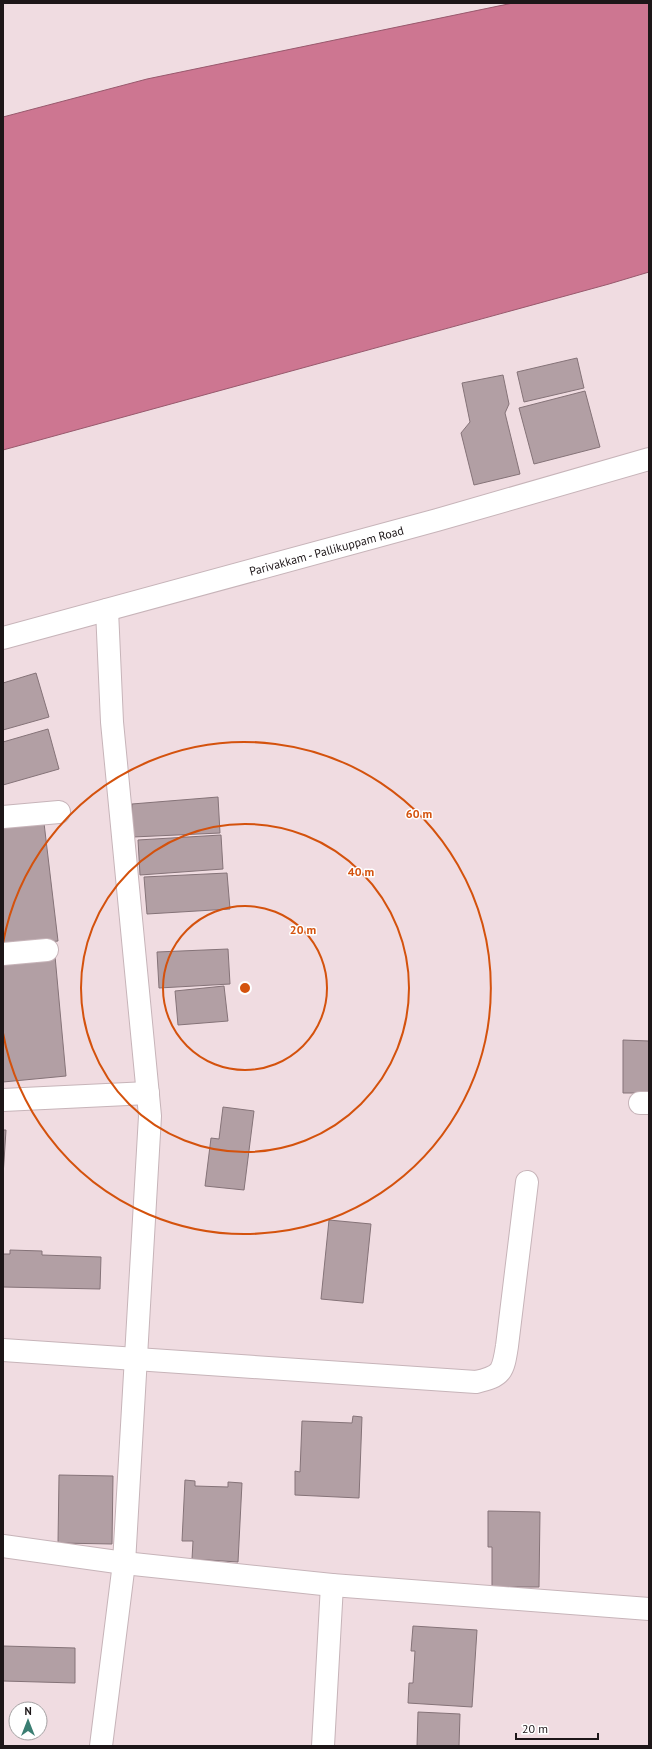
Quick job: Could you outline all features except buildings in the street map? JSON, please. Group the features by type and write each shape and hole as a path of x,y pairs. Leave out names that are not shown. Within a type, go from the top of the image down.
{"street":[{"name":"Parivakkam - Pallikuppam Road","path":"3,638 444,518 649,459"},
{"path":"101,1746 124,1563 150,1116 112,722 107,610"},
{"path":"3,817 59,812"},
{"path":"3,954 47,950"},
{"path":"3,1100 148,1093"},
{"path":"3,1350 476,1382 494,1378 504,1366 527,1182"},
{"path":"3,1546 124,1563 332,1585 649,1609"},
{"path":"323,1746 332,1585"}],"shaded area":[{"path":"513,3 649,3 649,272 3,450 3,117 147,79"}]}
